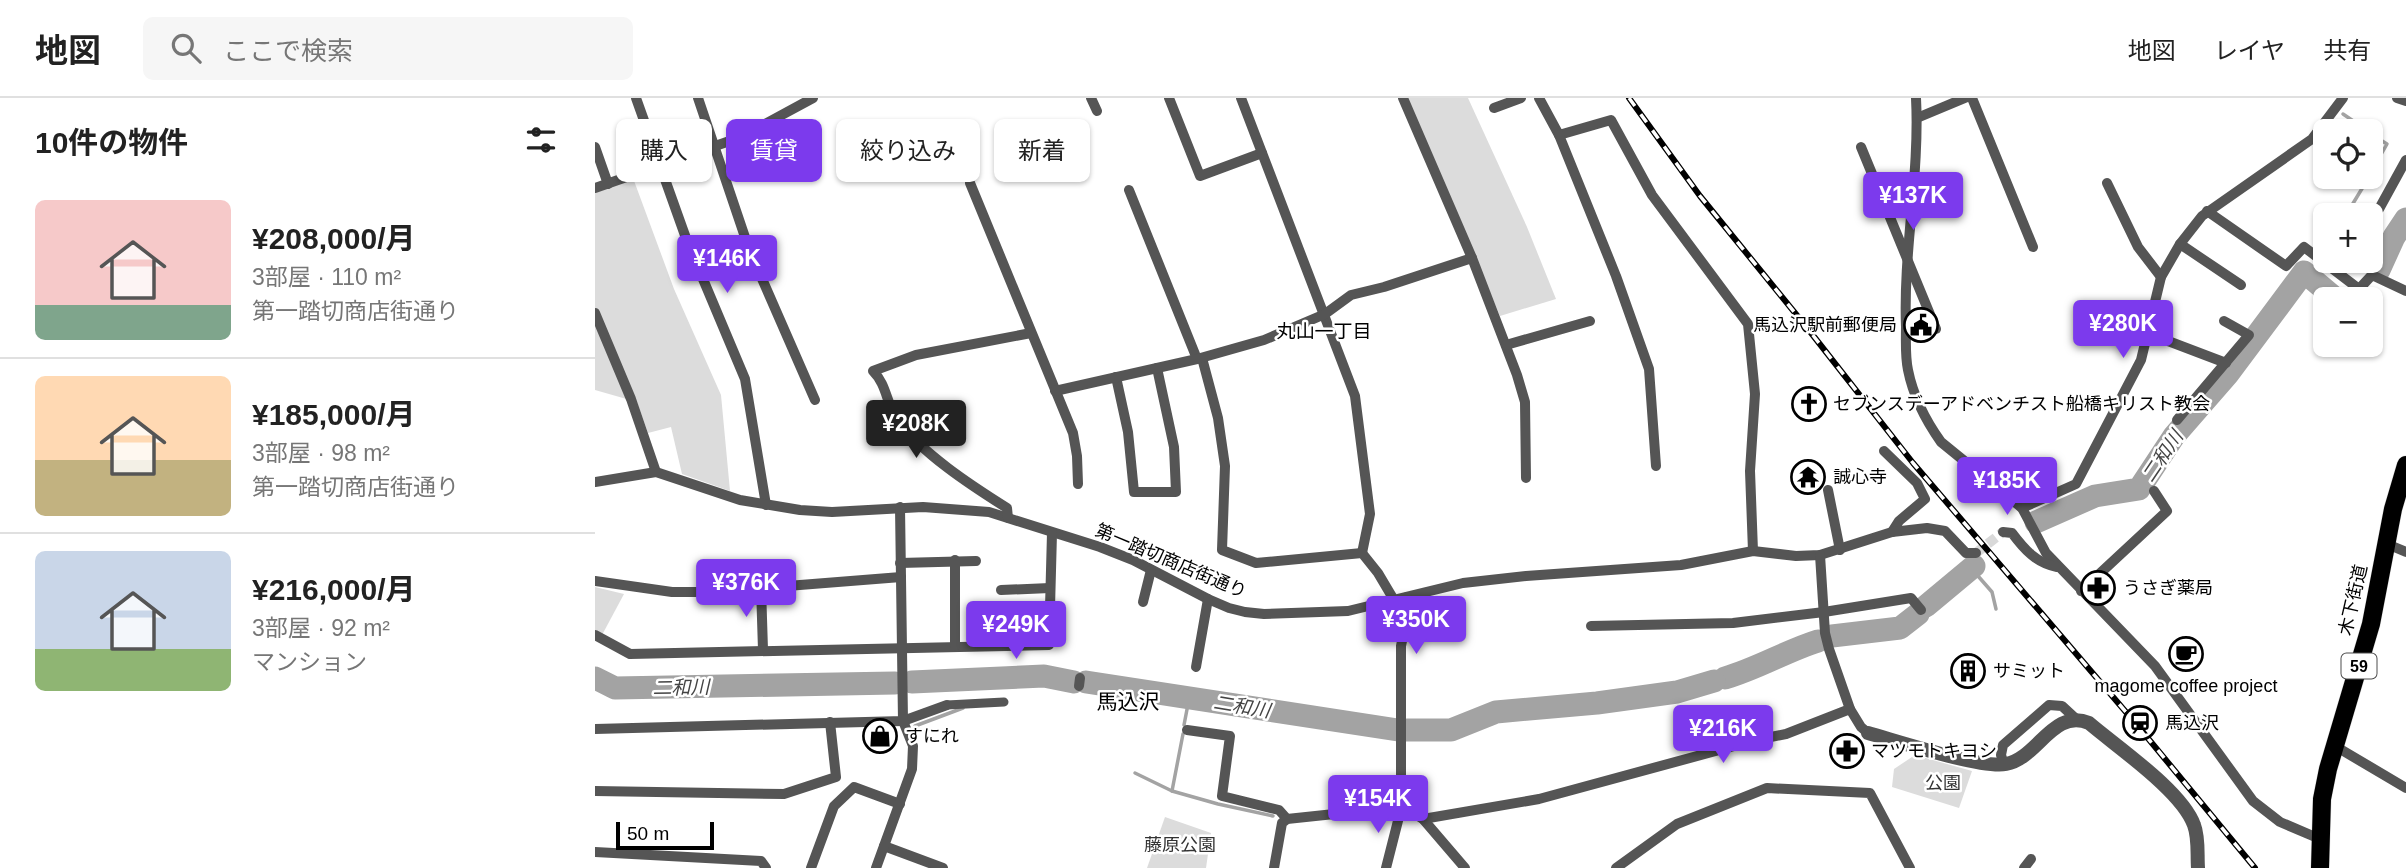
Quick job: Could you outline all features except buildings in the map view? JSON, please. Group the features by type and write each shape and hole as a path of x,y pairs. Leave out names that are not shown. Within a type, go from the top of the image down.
{"main road":[{"name":"木下街道","path":"2319,868 2322,799 2371,624 2387,544 2400,511 2406,465"}],"street":[{"path":"636,98 643,119"},
{"path":"698,98 749,249 815,400"},
{"path":"712,147 741,137 813,98"},
{"path":"1091,98 1097,111"},
{"path":"1169,98 1200,176 1262,153"},
{"path":"1241,98 1355,396 1370,514 1362,553"},
{"path":"1403,98 1472,258 1525,402 1526,478"},
{"path":"1495,108 1521,98"},
{"path":"1539,98 1559,135 1616,276 1649,369 1656,466"},
{"path":"1916,98 1917,166 1905,303 1907,368 1931,429 1941,442 2022,508 2036,538 2057,566 2155,666 2262,810 2280,822 2320,839"},
{"path":"1917,118 1965,98"},
{"path":"1972,98 2033,247"},
{"path":"2022,508 2076,484 2141,360 2161,277 2180,244 2207,211 2312,139 2343,98"},
{"path":"2397,98 2406,101"},
{"path":"1559,135 1611,120 1652,195 1748,324 1755,394 1750,471 1753,551"},
{"path":"595,147 608,184"},
{"path":"1861,147 1936,329"},
{"path":"2382,203 2406,160"},
{"path":"595,188 616,181"},
{"path":"665,182 745,379 766,505"},
{"path":"970,183 1076,443 1078,484"},
{"path":"2107,183 2139,247 2161,277"},
{"path":"1129,190 1199,358 1218,418 1224,466 1222,550 1256,563 1362,553"},
{"path":"2207,211 2286,266 2304,247 2359,289 2372,275 2406,291"},
{"path":"2180,244 2241,285"},
{"path":"1055,391 1199,358 1263,340 1325,314 1351,295 1472,258"},
{"path":"595,313 631,399 656,472"},
{"path":"1506,345 1590,321"},
{"path":"2177,420 2249,335 2224,321"},
{"path":"1008,518 1007,509 955,473 914,438 891,408 882,380 873,370 916,355 1031,332"},
{"path":"2147,333 2226,363"},
{"path":"1116,377 1128,432 1133,492 1176,492 1174,447 1157,368"},
{"path":"1884,451 1917,483 1925,499 1899,521 1892,532"},
{"name":"第一踏切商店街通り","path":"595,482 656,472 740,500 766,505 832,512 900,507 965,509 1008,518 1100,547 1207,599 1245,612 1264,614 1348,611 1462,583 1681,565 1753,551 1797,556 1820,555 1892,532 1927,528 1945,531 1966,553 1976,553"},
{"path":"1828,490 1840,550"},
{"path":"2081,591 2167,510 2154,491"},
{"path":"876,868 912,769 913,746 903,721 900,507"},
{"path":"2003,532 2012,533 2027,552 2041,562 2057,566"},
{"path":"595,635 630,654 902,646 1049,645 1052,533"},
{"path":"2387,544 2406,552"},
{"path":"1362,553 1378,572 1394,600"},
{"path":"1820,555 1825,633 1829,649 1850,709 1868,733 1973,761 2004,765 2022,756 2062,723 2075,718"},
{"path":"955,560 955,646"},
{"path":"900,563 976,561"},
{"path":"1143,602 1151,570"},
{"path":"595,581 672,592 710,592 901,576"},
{"path":"761,587 763,650"},
{"path":"1001,590 1050,588"},
{"path":"1386,868 1401,809 1401,646 1403,636 1413,622 1407,597"},
{"path":"1591,626 1715,624 1824,612 1911,598 1921,610"},
{"path":"1196,667 1207,599"},
{"path":"595,729 903,721 947,705 1004,702"},
{"path":"2004,765 2000,750 2003,745 2049,705 2062,706 2075,718 2089,723 2163,784 2182,806 2195,826 2198,868"},
{"path":"1423,819 1539,799 1786,734 1850,709"},
{"path":"595,791 784,794 836,777 830,722"},
{"path":"1187,730 1230,736 1221,796 1279,810 1287,819"},
{"path":"2335,746 2406,788"},
{"path":"811,868 834,806 854,787 900,804"},
{"path":"1616,868 1677,824 1767,788 1870,793 1910,868"},
{"path":"1274,868 1282,823 1287,819 1391,808 1414,813 1423,819 1465,868"},
{"path":"884,846 943,868"},
{"path":"595,852 761,861 766,868"}],"green space":[{"path":"1407,98 1468,98 1527,227 1556,299 1500,316"},
{"path":"622,182 634,182 674,289 721,395 730,491 682,474 671,427 648,433 637,402 595,390 595,192"},
{"path":"595,587 624,594 602,635 595,631"},
{"name":"公園","path":"1915,755 1972,771 1959,808 1892,787 1894,769"},
{"name":"藤原公園","path":"1165,817 1211,833 1206,868 1147,868"}],"waterway":[{"path":"2343,114 2350,119"},
{"path":"2383,142 2387,144 2383,151"},
{"path":"2353,203 2362,189"},
{"name":"二和川","path":"2383,261 2406,219"},
{"name":"二和川","path":"2036,522 2095,496 2139,489 2174,436 2228,374 2304,272 2322,287"},
{"name":"二和川","path":"1926,606 1974,566"},
{"path":"1971,568 1992,592 1996,609"},
{"name":"二和川","path":"1832,636 1900,628 1918,614"},
{"name":"二和川","path":"1725,678 1818,641"},
{"name":"二和川","path":"912,682 1044,676 1074,682"},
{"name":"二和川","path":"595,678 615,688 895,683"},
{"name":"二和川","path":"1407,730 1451,730 1496,712 1597,703 1677,692 1714,681"},
{"name":"二和川","path":"1086,682 1398,730"},
{"path":"1184,725 1189,699"},
{"path":"915,726 963,708"},
{"path":"1183,734 1172,791 1273,816"},
{"path":"1135,773 1172,791"}],"tunnel":[{"path":"1976,553 2003,532"}],"railway":[{"path":"1629,98 1700,196 1913,463 2137,725 2255,868"}],"place":[{"name":"馬込沢駅前郵便局","path":"1921,325"},
{"name":"セブンスデーアドベンチスト船橋キリスト教会","path":"1809,404"},
{"name":"誠心寺","path":"1808,477"},
{"name":"うさぎ薬局","path":"2098,588"},
{"name":"magome coffee project","path":"2186,654"},
{"name":"サミット","path":"1968,671"},
{"name":"馬込沢","path":"2140,723"},
{"name":"すにれ","path":"880,736"},
{"name":"マツモトキヨシ","path":"1847,751"}],"district":[{"name":"丸山一丁目","path":"1324,331"},
{"name":"馬込沢","path":"1128,702"}]}
